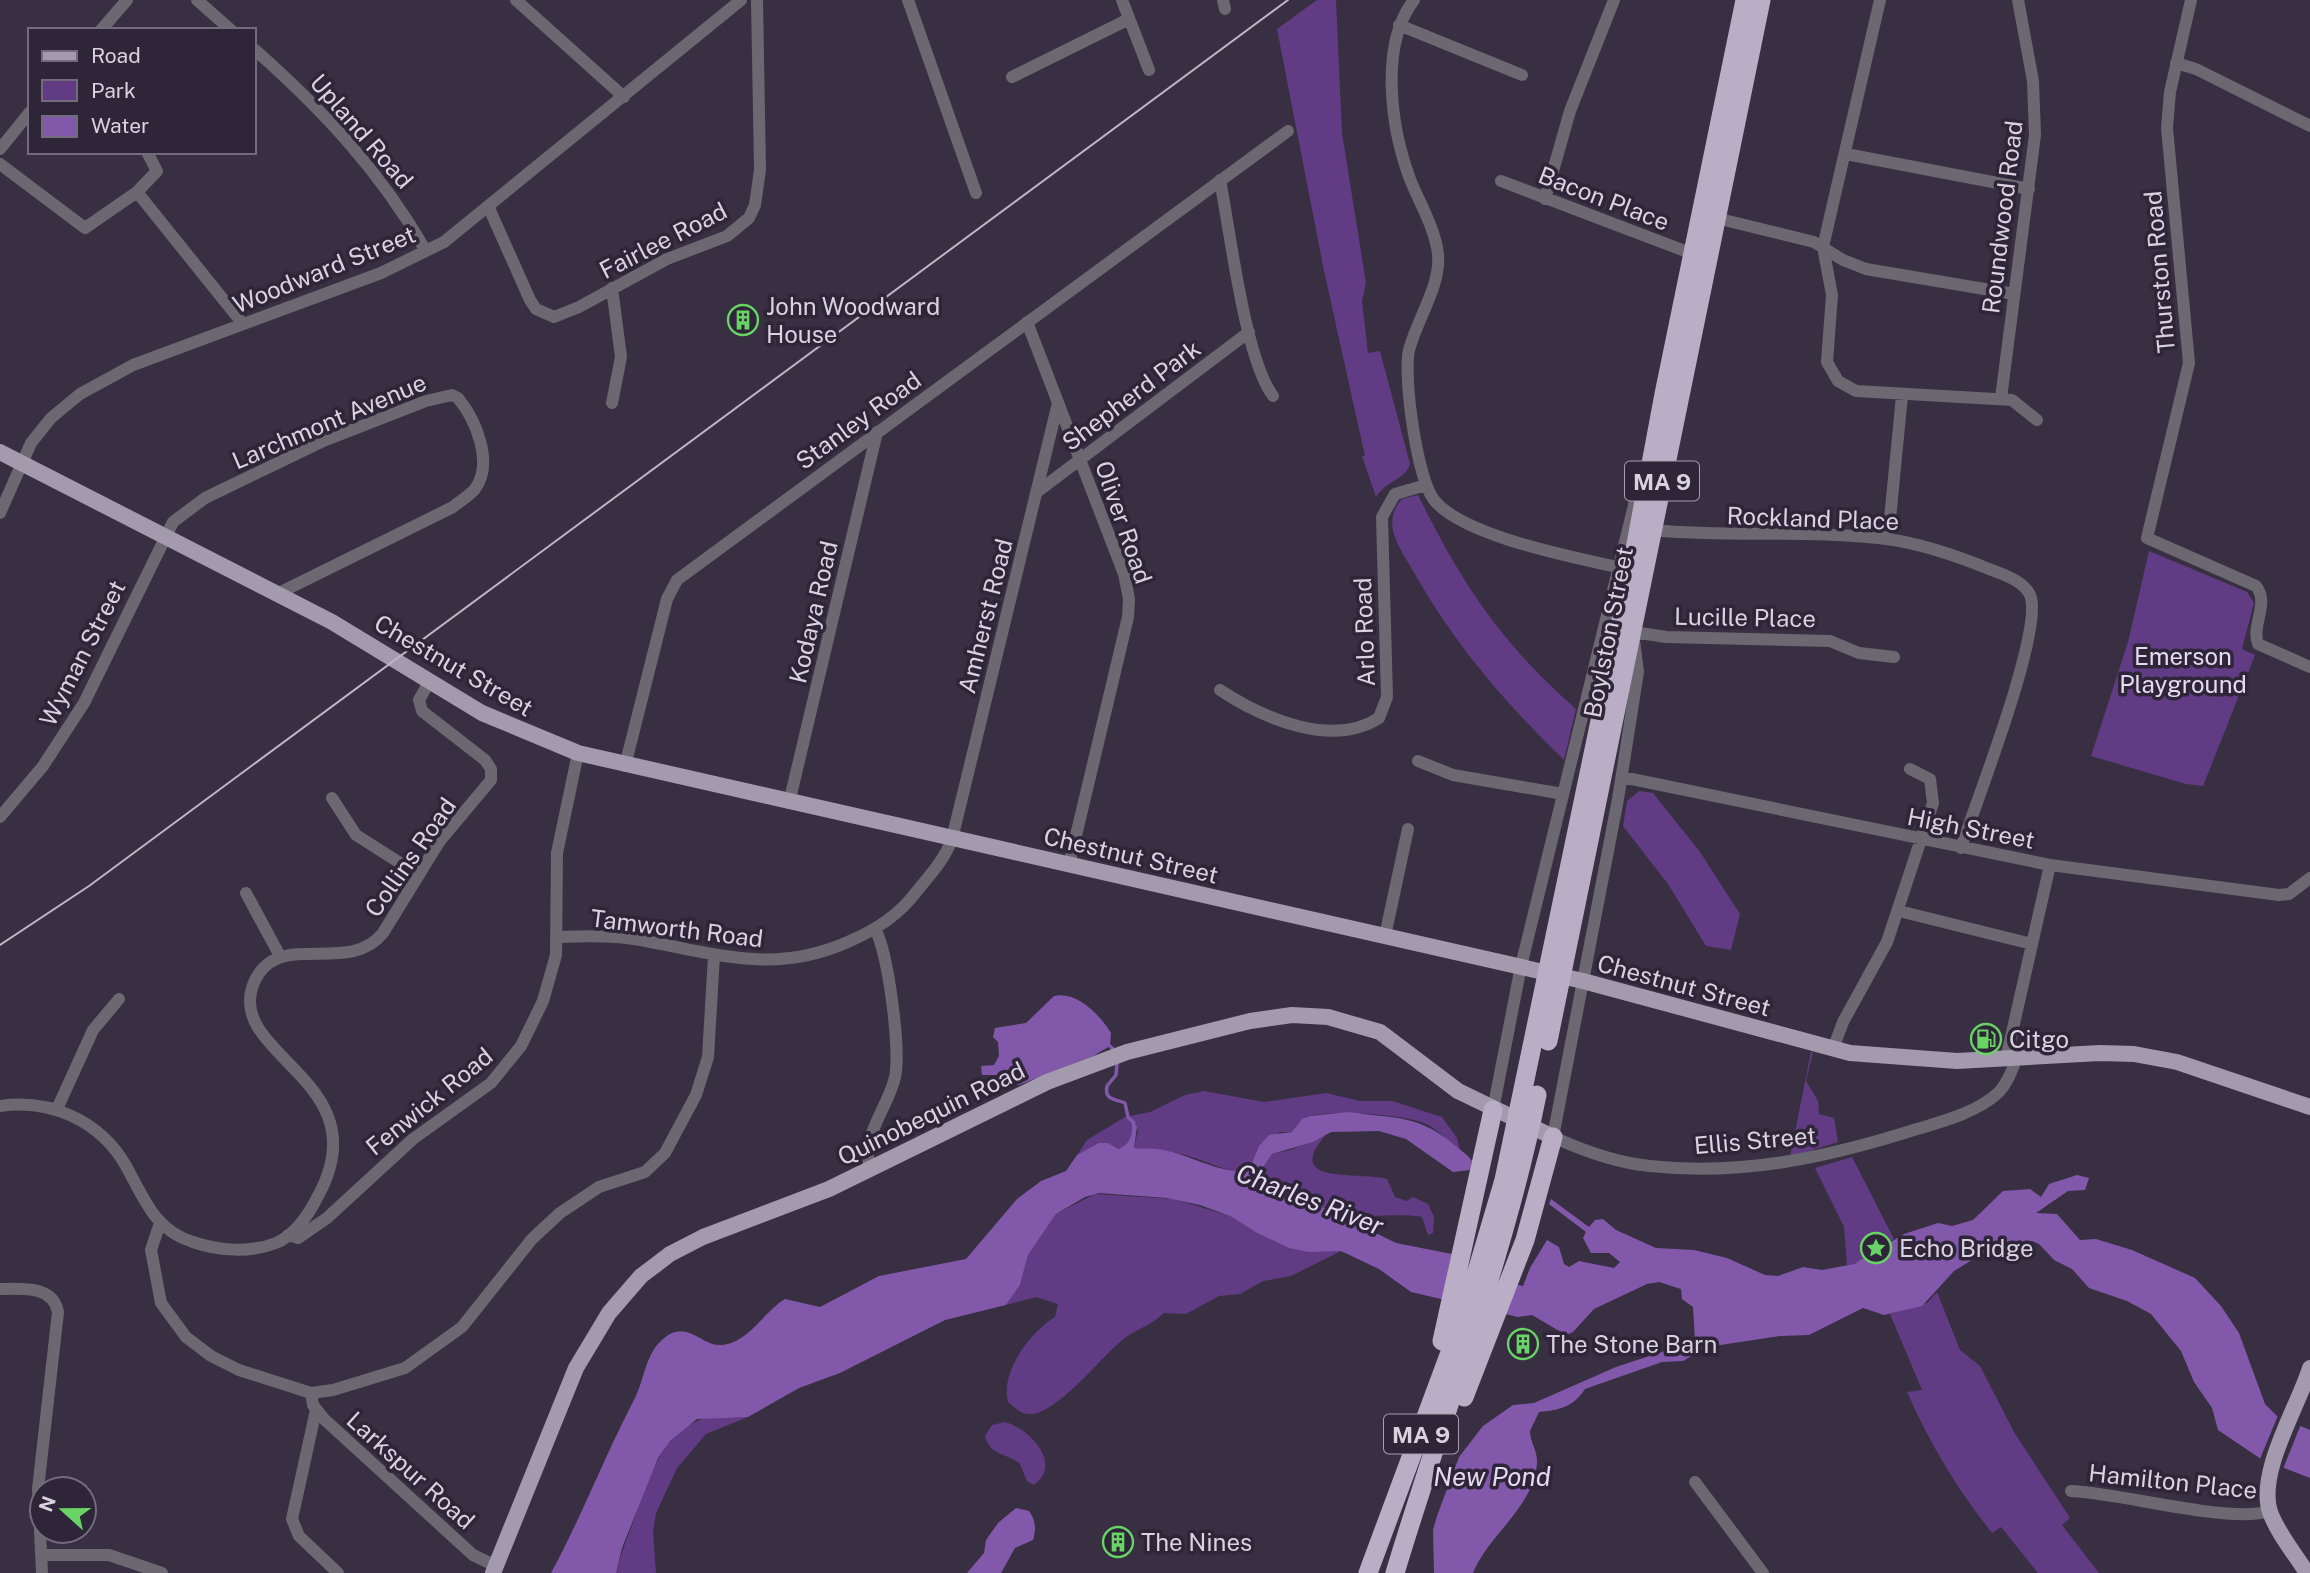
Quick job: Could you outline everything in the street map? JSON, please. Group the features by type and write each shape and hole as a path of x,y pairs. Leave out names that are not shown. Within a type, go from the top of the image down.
{"highway":[{"name":"Boylston Street","path":"1558,960 1657,429 1745,0"},
{"name":"Boylston Street","path":"1495,1272 1558,960 1633,632 1761,0"},
{"path":"1395,1573 1420,1492 1463,1401 1472,1314 1460,1265 1493,1110"},
{"path":"1495,1272 1533,1215 1553,1137"},
{"name":"MA 9","path":"1371,1564 1472,1314 1495,1272"}],"main road":[{"name":"Chestnut Street","path":"0,452 279,593 509,727 578,753 625,766 1521,966 1833,1049 1920,1060 2011,1059 2100,1053 2152,1056 2310,1107"},
{"name":"Quinobequin Road","path":"494,1570 576,1368 601,1323 632,1284 670,1254 703,1237 815,1195 1005,1101 1110,1058 1281,1016 1328,1017 1370,1027 1398,1043 1458,1091 1553,1137"},
{"path":"2307,1573 2270,1511 2269,1483 2273,1465 2310,1368"}],"street":[{"path":"103,28 127,0"},
{"path":"197,0 229,28"},
{"path":"516,0 624,97"},
{"name":"Woodward Street","path":"0,513 31,443 51,418 80,394 133,365 381,273 444,242 741,0"},
{"name":"Fairlee Road","path":"489,208 530,300 542,313 554,317 667,258 727,236 749,218 755,205 760,170 757,0"},
{"path":"908,0 976,193"},
{"path":"1122,0 1149,70"},
{"path":"1414,0 1399,25 1392,64 1396,123 1410,177 1438,252 1435,278 1407,365 1408,390 1426,485 1434,499 1463,521 1536,547 1617,567"},
{"path":"1545,199 1570,111 1614,0"},
{"path":"1880,0 1846,154 1822,247 1832,295 1827,351 1831,372 1846,387 1856,391 1902,396 2001,398 2021,404 2037,420"},
{"name":"Roundwood Road","path":"2001,398 2029,189 2035,97 2018,0"},
{"name":"Thurston Road","path":"2191,0 2169,100 2168,137 2189,363 2147,538 2256,586 2262,599 2256,629 2258,645 2310,667"},
{"path":"1012,77 1129,19"},
{"path":"1399,25 1522,75"},
{"name":"Upland Road","path":"256,51 297,87 356,149 409,221 426,251"},
{"path":"2176,63 2196,69 2310,127"},
{"path":"0,149 28,114"},
{"name":"Stanley Road","path":"625,766 667,599 677,580 1288,131"},
{"path":"0,164 85,228 137,192 157,171 148,154"},
{"path":"1846,154 2029,189"},
{"path":"1220,180 1258,365 1273,396"},
{"name":"Bacon Place","path":"1502,181 1693,254"},
{"path":"137,192 243,324"},
{"path":"1716,218 1804,239 1866,269 2014,294"},
{"path":"612,288 621,357 612,403"},
{"name":"Oliver Road","path":"1027,322 1124,574 1129,608 1069,865"},
{"name":"Shepherd Park","path":"1037,492 1250,332"},
{"name":"Larchmont Avenue","path":"164,535 182,513 256,472 426,401 452,395 458,398 481,443 483,465 475,489 453,507 279,593"},
{"path":"1888,539 1902,396"},
{"name":"Amherst Road","path":"952,838 1058,403"},
{"path":"1493,1110 1521,966 1617,567 1657,429"},
{"name":"Kodaya Road","path":"789,803 877,432"},
{"name":"Arlo Road","path":"1220,690 1261,715 1307,727 1358,727 1379,718 1387,697 1382,517 1395,494 1426,485"},
{"name":"Rockland Place","path":"1653,530 1705,536 1799,534 1888,539 1935,548 2002,574 2021,585 2031,598 2031,621 2013,696 1961,848"},
{"name":"Wyman Street","path":"0,817 43,766 84,703 164,535"},
{"path":"1553,1137 1622,777 1638,672 1633,632"},
{"name":"Lucille Place","path":"1633,632 1677,638 1830,641 1869,656 1894,657"},
{"name":"Collins Road","path":"280,956 297,953 338,955 368,947 383,933 451,827 485,790 492,774 481,756 422,710 419,700 429,682"},
{"name":"Fenwick Road","path":"288,1235 298,1238 310,1231 404,1147 482,1090 507,1067 527,1035 543,1001 554,966 558,937 555,895 557,853 578,753"},
{"path":"1418,761 1453,775 1563,794"},
{"path":"1833,1049 1843,1022 1883,952 1899,911 1933,803 1933,786 1924,774 1910,769"},
{"name":"High Street","path":"1622,777 2050,865 2279,895 2290,894 2310,878"},
{"path":"332,798 356,835 419,875"},
{"path":"1385,936 1408,829"},
{"name":"Tamworth Road","path":"558,937 624,937 714,956 761,961 795,959 841,946 875,929 908,902 943,858 952,838"},
{"name":"Ellis Street","path":"1553,1137 1608,1158 1647,1166 1762,1165 1802,1161 1880,1141 1965,1112 1997,1093 2010,1078 2032,944 2050,865"},
{"path":"0,1106 29,1104 57,1109 88,1125 112,1146 125,1164 142,1200 160,1223 184,1239 227,1249 266,1246 288,1235 307,1215 323,1188 332,1160 333,1140 329,1115 321,1099 260,1031 251,1011 250,995 258,974 280,956 246,893"},
{"path":"1899,911 2032,944"},
{"path":"870,1168 867,1148 890,1096 897,1059 884,952 875,929"},
{"path":"160,1223 152,1245 155,1282 166,1312 194,1345 229,1365 311,1393 385,1376 426,1356 469,1320 550,1221 599,1187 645,1172 658,1161 674,1140 701,1082 711,1035 714,956"},
{"path":"57,1109 93,1030 119,999"},
{"path":"0,1289 42,1292 52,1297 58,1312 38,1489 41,1573"},
{"name":"Larkspur Road","path":"311,1393 316,1410 474,1555 494,1570"},
{"path":"316,1410 292,1519 299,1536 338,1573"},
{"path":"1695,1482 1763,1573"},
{"name":"Hamilton Place","path":"2071,1491 2106,1492 2227,1512 2255,1514 2270,1511"},
{"path":"41,1555 109,1555 162,1573"}],"green space":[{"path":"1317,0 1336,0 1342,133 1366,283 1362,301 1368,353 1380,351 1410,464 1404,473 1376,497 1362,456 1365,456 1324,271 1277,29"},
{"path":"1418,495 1451,557 1485,611 1549,685 1576,709 1564,760 1502,696 1465,650 1431,601 1401,550 1393,529 1394,511 1402,499"},
{"name":"Emerson Playground","path":"2149,551 2247,592 2254,603 2242,649 2255,655 2203,786 2186,784 2091,756 2128,642"},
{"path":"1639,791 1653,793 1700,852 1740,914 1731,950 1706,946 1668,884 1623,826 1627,801"},
{"path":"1811,1052 1806,1081 1818,1101 1819,1114 1834,1118 1838,1142 1790,1157"},
{"path":"1204,1091 1264,1102 1326,1093 1360,1101 1392,1101 1442,1117 1457,1138 1460,1149 1430,1126 1406,1118 1332,1113 1307,1117 1292,1132 1279,1132 1246,1171 1224,1168 1175,1152 1134,1148 1138,1130 1131,1121 1130,1137 1127,1144 1120,1149 1101,1144 1077,1155 1087,1140 1125,1117 1150,1112 1185,1095"},
{"path":"1325,1136 1314,1152 1313,1163 1319,1169 1330,1173 1387,1179 1395,1197 1407,1201 1413,1197 1428,1204 1434,1217 1433,1233 1428,1235 1422,1217 1372,1216 1360,1218 1356,1223 1325,1208 1280,1197 1245,1182 1245,1179 1259,1173 1272,1154"},
{"path":"1852,1157 1894,1239 1866,1259 1847,1266 1844,1227 1815,1168"},
{"path":"1095,1194 1174,1199 1230,1216 1289,1248 1341,1251 1291,1276 1263,1281 1240,1294 1219,1296 1186,1314 1164,1313 1124,1339 1053,1405 1031,1414 1019,1411 1008,1402 1007,1390 1013,1366 1027,1342 1055,1317 1058,1304 1036,1297 1006,1305 1020,1285 1028,1255 1056,1214"},
{"path":"1937,1292 1960,1350 1980,1366 2014,1432 2070,1518 2062,1525 2099,1573 2038,1573 2001,1527 1992,1533 1967,1500 1935,1448 1907,1392 1922,1390 1890,1314 1927,1303"},
{"path":"714,1416 748,1417 706,1434 677,1468 656,1513 653,1532 656,1573 616,1573 653,1469 661,1454 683,1430 697,1421"},
{"path":"1005,1422 1024,1432 1040,1448 1045,1467 1042,1477 1034,1485 1027,1481 1020,1464 995,1451 987,1442 985,1436 992,1425"}],"water":[{"path":"1054,996 1071,997 1094,1012 1111,1033 1110,1046 1093,1056 1019,1085 996,1075 982,1075 981,1066 994,1065 999,1056 998,1042 993,1037 995,1028 1026,1023"},
{"name":"New Pond","path":"1348,1112 1400,1118 1425,1126 1452,1142 1468,1156 1472,1161 1470,1170 1453,1172 1406,1139 1379,1131 1331,1132 1313,1142 1272,1154 1259,1173 1245,1179 1245,1182 1280,1197 1325,1208 1396,1243 1452,1254 1448,1269 1523,1286 1530,1268 1547,1240 1559,1247 1564,1264 1569,1267 1579,1261 1614,1268 1620,1262 1609,1253 1591,1253 1583,1238 1586,1232 1549,1204 1551,1199 1589,1227 1595,1220 1603,1219 1616,1230 1656,1248 1694,1250 1727,1258 1765,1275 1778,1276 1803,1267 1822,1270 1854,1264 1904,1234 1938,1223 1952,1226 1973,1220 2003,1191 2030,1189 2041,1197 2049,1184 2077,1175 2089,1178 2085,1190 2068,1191 2036,1213 2057,1214 2080,1240 2096,1239 2132,1250 2195,1278 2221,1306 2239,1333 2265,1404 2277,1416 2310,1430 2310,1478 2261,1459 2218,1430 2212,1408 2194,1382 2181,1351 2151,1314 2127,1301 2089,1288 2072,1269 2054,1260 2039,1244 2032,1241 2019,1244 2003,1241 1954,1271 1922,1306 1884,1315 1863,1308 1809,1335 1780,1336 1707,1347 1683,1361 1662,1362 1585,1389 1576,1400 1565,1406 1539,1412 1530,1431 1537,1459 1534,1479 1519,1507 1489,1546 1473,1573 1434,1573 1433,1530 1437,1516 1459,1457 1483,1426 1513,1405 1534,1403 1616,1367 1695,1341 1693,1307 1682,1299 1681,1289 1659,1282 1647,1284 1594,1309 1573,1332 1566,1335 1532,1315 1518,1317 1411,1292 1379,1269 1341,1251 1309,1252 1289,1248 1230,1216 1200,1205 1167,1198 1099,1193 1085,1197 1056,1214 1028,1255 1020,1285 1006,1305 945,1320 840,1373 799,1388 748,1417 697,1419 671,1440 658,1458 622,1548 616,1573 551,1573 635,1398 650,1356 668,1336 684,1332 713,1344 731,1343 748,1333 785,1299 820,1307 879,1276 966,1259 1017,1199 1041,1181 1066,1171 1077,1155 1099,1143 1108,1143 1119,1149 1127,1144 1131,1137 1131,1119 1137,1127 1134,1148 1164,1150 1222,1169 1242,1171 1250,1168 1259,1146 1269,1135 1292,1132 1302,1119 1310,1116"},
{"path":"1016,1508 1031,1514 1035,1525 1033,1540 1015,1548 1001,1573 967,1573 984,1553 986,1540 998,1523"}],"pier":[{"path":"2279,1413 2301,1424 2283,1469 2260,1459"}],"waterway":[{"path":"1110,1046 1113,1049"},
{"path":"1117,1064 1116,1075 1107,1086 1107,1094 1125,1103 1128,1117 1134,1123"}],"tram line":[{"path":"0,945 89,886 1288,0"}],"place":[{"name":"John Woodward House","path":"743,320"},
{"name":"Citgo","path":"1986,1039"},
{"name":"Echo Bridge","path":"1876,1248"},
{"name":"The Stone Barn","path":"1523,1344"},
{"name":"The Nines","path":"1118,1542"}],"water label":[{"name":"Charles River","path":"1310,1199"}]}
